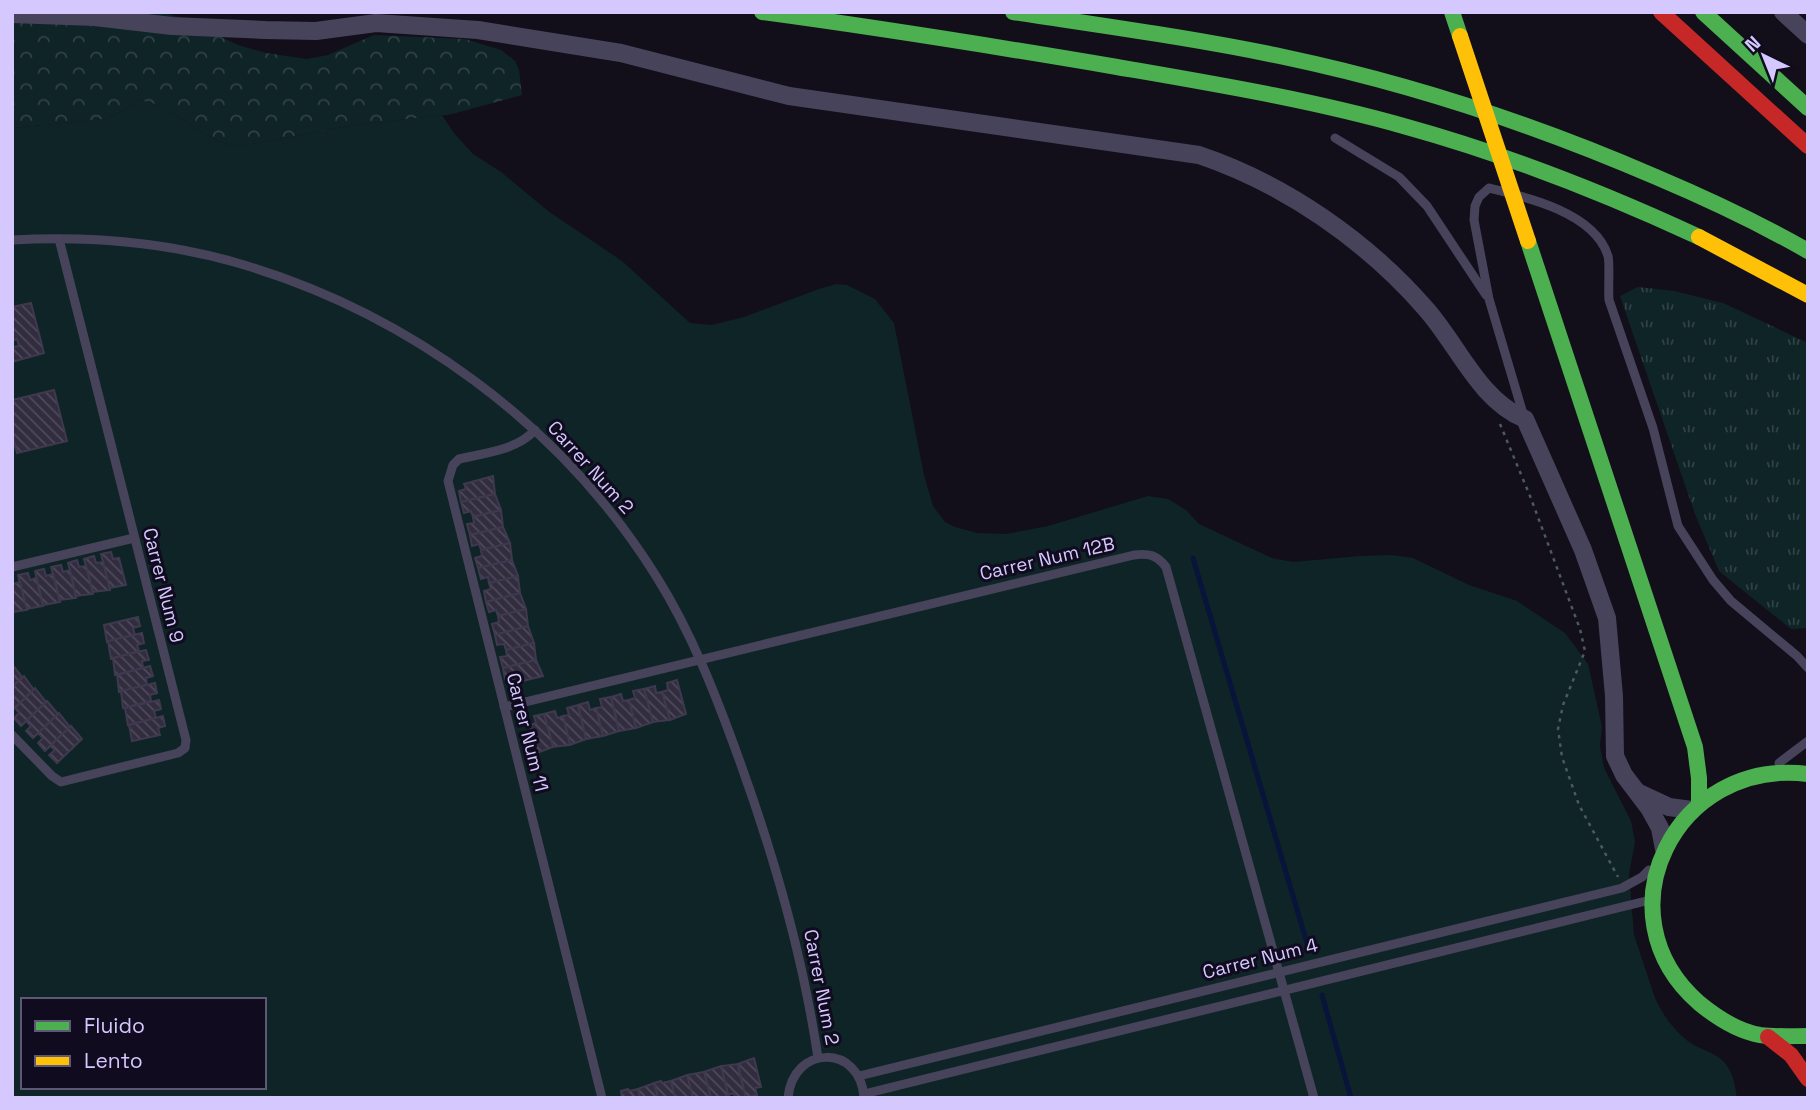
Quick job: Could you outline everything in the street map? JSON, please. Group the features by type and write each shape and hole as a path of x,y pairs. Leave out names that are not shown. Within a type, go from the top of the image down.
{"main road":[{"path":"762,12 847,23 1224,85 1345,110 1444,138 1600,193 1717,246 1808,295"},
{"path":"1013,12 1228,46 1348,72 1513,120 1628,164 1748,218 1808,251"},
{"path":"1451,12 1695,747 1699,778 1695,807"},
{"path":"1661,12 1808,146"},
{"path":"1703,12 1808,108"},
{"path":"1695,747 1713,761"},
{"path":"1731,771 1758,775 1808,774"},
{"path":"1758,775 1728,785 1695,807 1674,832 1662,854 1652,899 1652,916 1665,963 1683,991 1701,1008 1736,1029 1768,1037 1808,1036"},
{"path":"1768,1037 1791,1055 1808,1079"}],"street":[{"path":"1783,12 1808,35"},
{"path":"12,14 95,17 172,26 265,30 316,31 376,23 478,30 621,53 789,96 1199,155 1227,164 1280,192 1341,231 1393,272 1429,312 1493,397 1508,412 1525,419 1583,550 1607,618 1614,696 1615,756 1618,766 1649,808 1660,828 1662,854"},
{"path":"1636,791 1669,807 1695,807"}],"lane":[{"path":"1335,138 1399,177 1427,206 1489,299"},
{"path":"1525,419 1489,299 1474,220 1479,197 1489,188 1537,200 1582,223 1599,237 1609,258 1609,300 1653,428 1678,526 1713,580 1731,601 1808,668"},
{"name":"Carrer Num 2","path":"12,240 59,239 173,249 233,262 313,290 402,333 445,360 508,406 535,430 575,471 630,537 678,615 699,659 730,733 768,837 802,969 818,1058"},
{"name":"Carrer Num 9","path":"12,735 61,782 178,753 185,748 186,740 59,239"},
{"name":"Carrer Num 11","path":"535,430 518,444 460,459 453,465 448,481 602,1098"},
{"path":"12,567 134,538"},
{"name":"Carrer Num 12B","path":"503,707 1134,555 1147,553 1160,558 1166,568 1314,1098"},
{"path":"1758,775 1808,741"},
{"name":"Carrer Num 4","path":"859,1076 1622,888 1642,877 1662,854"},
{"name":"Carrer Num 4","path":"864,1096 1652,899"},
{"path":"788,1098 789,1085 794,1074 803,1065 818,1058 839,1059 850,1065 859,1076 864,1096"}],"path":[{"path":"1493,397 1501,430 1580,629 1585,651 1563,705 1558,729 1562,757 1578,805 1610,860 1622,888"}],"green space":[{"path":"12,12 159,12 176,16 238,45 266,53 307,59 328,55 374,35 465,39 501,50 515,61 519,70 522,95 452,114 354,125 240,146 214,139 166,109 138,100 104,119 12,128"},
{"path":"138,100 166,109 214,139 240,146 354,125 442,115 473,154 501,172 548,211 622,261 690,323 712,325 744,317 836,284 847,285 875,299 894,323 924,475 933,506 945,522 955,527 977,533 1006,534 1048,526 1148,496 1168,499 1186,510 1199,524 1272,558 1293,562 1360,556 1392,555 1413,558 1469,585 1517,601 1565,633 1588,664 1602,727 1600,746 1604,768 1631,821 1635,842 1629,874 1634,935 1655,998 1682,1036 1724,1062 1733,1077 1737,1098 12,1098 12,128 104,119"},
{"path":"1638,287 1674,291 1723,303 1808,343 1808,628 1791,629 1719,571 1695,514 1620,296"}],"building":[{"path":"31,303 44,353 12,362 12,343 13,347 19,346 17,339 12,341 12,307"},
{"path":"54,390 67,441 17,453 12,434 12,400"},
{"path":"493,476 495,494 461,502 459,491 466,489 464,484"},
{"path":"495,494 501,510 473,517 471,511 464,513 461,502"},
{"path":"501,510 503,527 470,535 467,524 474,523 473,517"},
{"path":"503,527 510,543 481,550 479,544 472,546 470,535"},
{"path":"510,543 512,560 478,568 475,558 482,556 481,550"},
{"path":"111,552 113,559 119,558 126,585 109,588 101,554"},
{"path":"94,556 96,563 103,562 110,590 93,592 84,559"},
{"path":"77,560 79,567 86,566 93,594 76,596 68,563"},
{"path":"512,560 518,576 489,583 488,577 481,579 478,568"},
{"path":"61,565 63,572 70,570 76,598 60,600 51,567"},
{"path":"44,569 46,576 53,574 60,602 43,605 35,571"},
{"path":"28,573 30,580 36,578 43,606 26,609 18,575"},
{"path":"518,576 520,593 486,602 484,591 491,589 489,583"},
{"path":"12,582 20,582 27,610 12,612"},
{"path":"520,593 526,609 498,616 496,610 489,612 486,602"},
{"path":"526,609 528,626 495,635 492,624 499,622 498,616"},
{"path":"138,617 140,626 133,628 135,635 107,642 104,625"},
{"path":"528,626 534,643 506,650 504,644 497,645 495,635"},
{"path":"142,633 144,643 137,645 139,651 111,659 108,641"},
{"path":"534,643 536,660 503,668 500,657 507,656 506,650"},
{"path":"146,650 149,660 142,661 143,668 115,675 113,658"},
{"path":"536,660 543,676 514,683 512,677 505,679 503,668"},
{"path":"12,664 22,677 12,687"},
{"path":"150,666 153,676 146,678 147,685 119,692 117,675"},
{"path":"24,676 34,690 12,710 12,687"},
{"path":"677,680 686,714 670,720 662,692 668,690 667,683"},
{"path":"155,683 157,693 150,695 151,701 123,708 121,691"},
{"path":"655,686 656,693 662,692 670,720 653,722 644,689"},
{"path":"35,688 46,702 21,726 14,718 19,713 15,708"},
{"path":"644,689 653,722 636,728 629,700 635,698 633,691"},
{"path":"621,694 623,701 629,700 636,728 619,731 611,697"},
{"path":"611,697 619,731 603,736 596,708 602,707 600,699"},
{"path":"159,700 161,709 154,711 156,718 128,725 125,708"},
{"path":"47,701 58,714 33,738 26,731 31,726 26,721"},
{"path":"588,702 590,710 596,708 603,736 586,739 578,705"},
{"path":"578,705 586,739 570,745 563,716 569,715 567,708"},
{"path":"555,711 557,718 563,716 570,745 553,747 544,714"},
{"path":"59,713 70,727 45,751 38,743 43,738 38,733"},
{"path":"544,714 553,747 537,753 530,725 536,723 534,716"},
{"path":"163,716 165,726 158,728 160,735 132,741 129,725"},
{"path":"71,726 82,739 57,763 49,755 55,750 50,746"},
{"path":"754,1058 761,1087 755,1088 757,1095 746,1098 738,1064"},
{"path":"738,1064 746,1098 735,1098 734,1093 728,1095 721,1066"},
{"path":"721,1066 728,1095 711,1098 704,1072"},
{"path":"704,1072 711,1098 693,1098 687,1075"},
{"path":"687,1075 693,1098 675,1098 671,1081"},
{"path":"671,1081 675,1098 658,1098 654,1083"},
{"path":"654,1083 658,1098 640,1098 638,1089"},
{"path":"638,1089 640,1098 622,1098 621,1091"}],"waterway":[{"path":"1193,558 1309,950"},
{"path":"1322,995 1351,1098"}],"traffic: fast":[{"path":"762,12 1117,67 1263,93 1371,117 1519,163 1628,205 1699,237"},
{"path":"1013,12 1250,50 1426,93 1519,123 1611,158 1714,203 1808,251"},
{"path":"1452,12 1460,36"},
{"path":"1703,12 1808,108"},
{"path":"1528,241 1695,747 1699,804"},
{"path":"1808,774 1761,775 1721,790 1689,816 1666,849 1654,887 1654,927 1669,967 1699,1003 1727,1023 1751,1033 1808,1036"}],"traffic: slow":[{"path":"1460,36 1528,241"},
{"path":"1699,237 1808,295"}],"traffic: jam":[{"path":"1661,12 1808,146"},
{"path":"1768,1037 1791,1055 1808,1079"}]}
